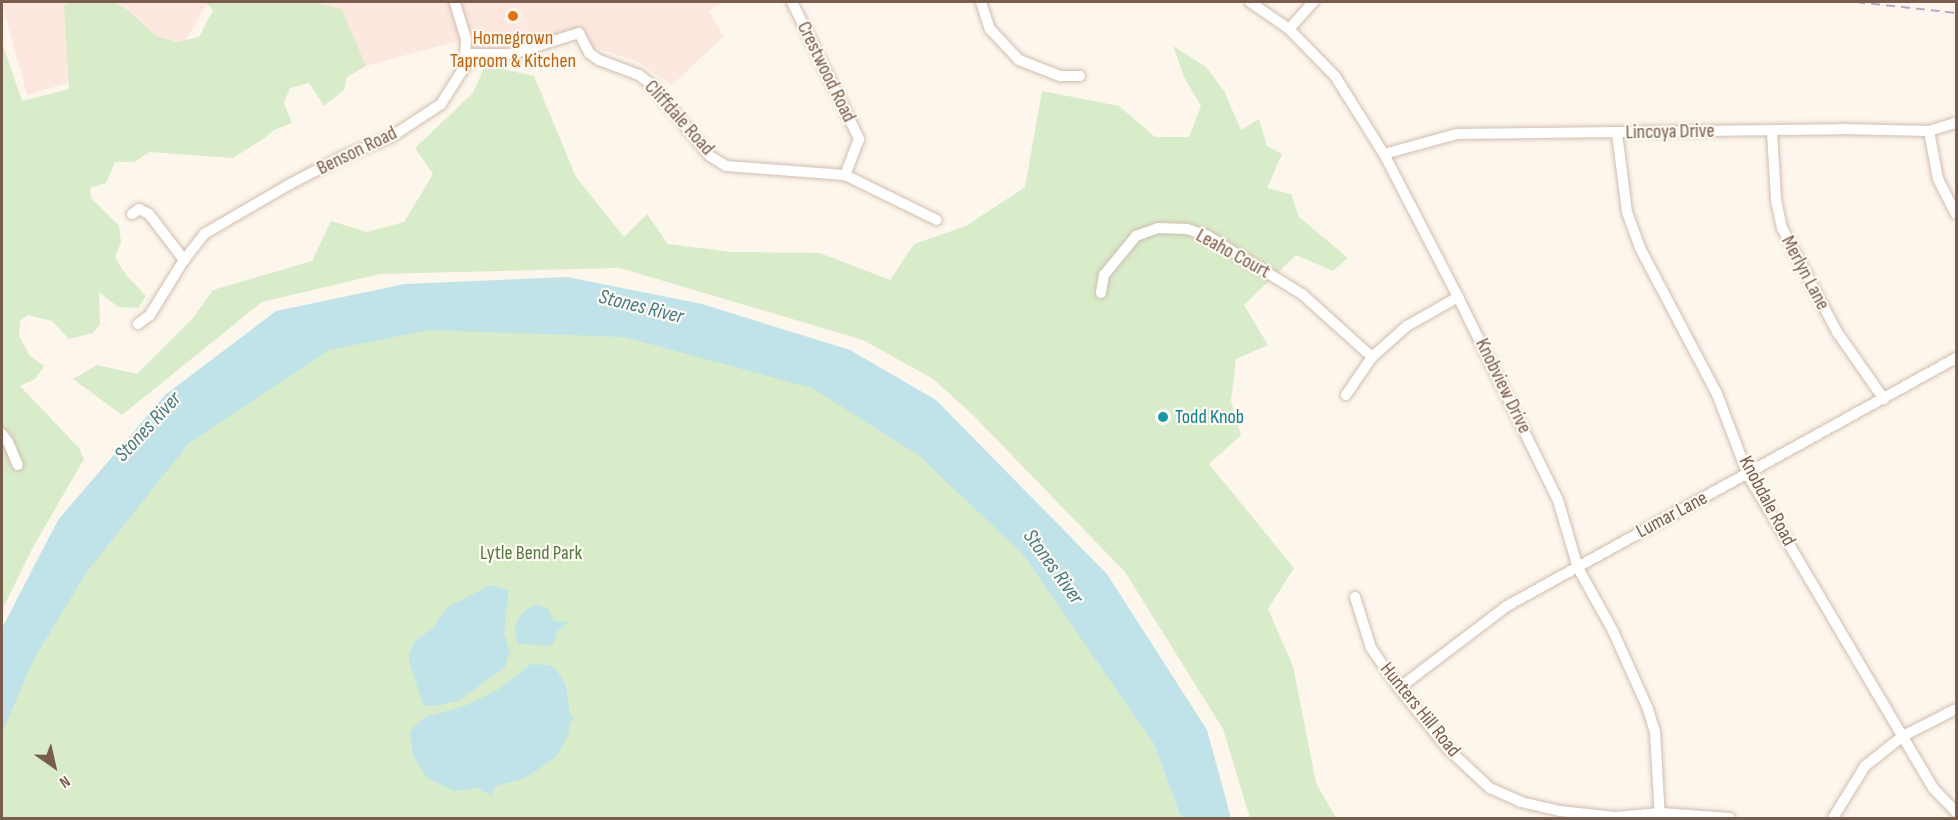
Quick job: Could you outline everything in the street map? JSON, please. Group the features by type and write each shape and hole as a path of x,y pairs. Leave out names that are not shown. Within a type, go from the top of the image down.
{"street":[{"name":"Benson Road","path":"138,324 150,315 184,260 204,234 222,221 342,157 391,137 441,104 465,66 466,39 455,2"},
{"name":"Crestwood Road","path":"792,2 860,139 845,175"},
{"path":"981,2 990,30 1018,60 1060,76 1080,76"},
{"name":"Knobview Drive","path":"1250,2 1289,29 1335,76 1384,154 1458,297 1558,500 1578,568 1613,631 1648,709 1655,732 1660,816"},
{"path":"1289,29 1314,2"},
{"name":"Cliffdale Road","path":"465,54 512,54 579,33 590,53 599,60 639,75 652,85 710,156 726,166 845,175 937,220"},
{"name":"Lincoya Drive","path":"1384,154 1457,134 1772,132 1840,129 1929,131 1956,123"},
{"path":"1929,131 1938,179 1956,214"},
{"name":"Merlyn Lane","path":"1772,132 1776,200 1782,228 1837,332 1884,399"},
{"name":"Knobdale Road","path":"1617,133 1627,212 1640,248 1717,394 1748,475 1933,788 1956,812"},
{"path":"132,214 139,209 149,214 184,260"},
{"name":"Leaho Court","path":"1101,293 1104,275 1136,236 1158,228 1187,229 1206,235 1302,294 1372,357"},
{"path":"1346,395 1372,357 1407,326 1458,297"},
{"name":"Lumar Lane","path":"1399,688 1507,606 1748,475 1956,358"},
{"path":"2,434 18,465"},
{"name":"Hunters Hill Road","path":"1355,597 1371,648 1399,688 1448,749 1490,788 1521,802 1560,811 1615,817 1730,819"},
{"path":"1833,819 1865,766 1903,736 1956,709"}],"shaded area":[{"path":"2,2 208,2 180,50 27,95"},
{"path":"311,2 725,2 709,11 724,36 672,85 638,62 588,45 579,33 533,48 466,54 465,39 366,66 342,9"}],"green space":[{"path":"70,2 115,2 130,12 156,36 177,42 199,37 213,10 205,2 311,2 342,9 366,66 347,77 344,90 324,106 309,83 290,88 284,103 292,123 274,130 233,158 150,152 134,162 115,162 106,183 90,188 91,198 119,226 121,242 115,258 126,275 146,296 138,308 118,307 99,292 100,325 93,333 69,339 52,321 28,315 20,321 19,336 30,356 44,366 35,379 20,386 79,448 84,459 32,549 2,610 2,42 22,101 69,89 64,5"},
{"path":"1173,46 1206,67 1224,91 1241,130 1259,119 1267,146 1282,154 1267,188 1291,194 1299,217 1348,258 1333,271 1296,255 1244,305 1268,345 1236,359 1231,401 1241,435 1209,464 1294,568 1268,609 1293,666 1316,783 1336,818 1250,818 1223,729 1125,572 972,414 933,379 863,340 620,268 380,274 262,302 122,415 73,379 97,365 137,374 193,318 213,290 312,261 331,221 367,232 404,222 433,174 415,148 473,93 485,65 534,76 576,177 624,237 647,214 668,244 732,252 820,253 890,280 914,244 966,226 1025,187 1042,91 1119,106 1155,137 1189,137 1201,106 1184,77"},
{"name":"Lytle Bend Park","path":"558,286 944,430 1154,744 1181,818 2,818 2,634 273,320"}],"water":[{"name":"Stones River","path":"567,277 702,304 850,350 936,400 1107,574 1207,730 1231,818 1181,818 1154,744 1022,553 918,455 812,388 624,337 428,330 329,350 189,443 86,573 34,659 2,733 2,628 58,520 165,395 276,311 405,284"},
{"path":"490,585 509,590 504,633 510,652 505,667 458,701 433,706 423,705 409,661 409,653 414,642 434,627 446,608"},
{"path":"537,605 547,608 554,621 569,622 557,631 554,642 549,646 518,644 515,631 517,620 526,609"},
{"path":"531,664 549,665 556,669 566,686 570,715 575,719 570,722 568,735 556,757 523,779 495,786 492,796 478,788 455,791 427,778 413,756 410,734 413,727 426,717 464,706 499,689"}],"railway":[{"path":"1856,2 1956,13"}],"place":[{"name":"Homegrown Taproom & Kitchen","path":"513,16"},
{"name":"Todd Knob","path":"1163,417"}]}
